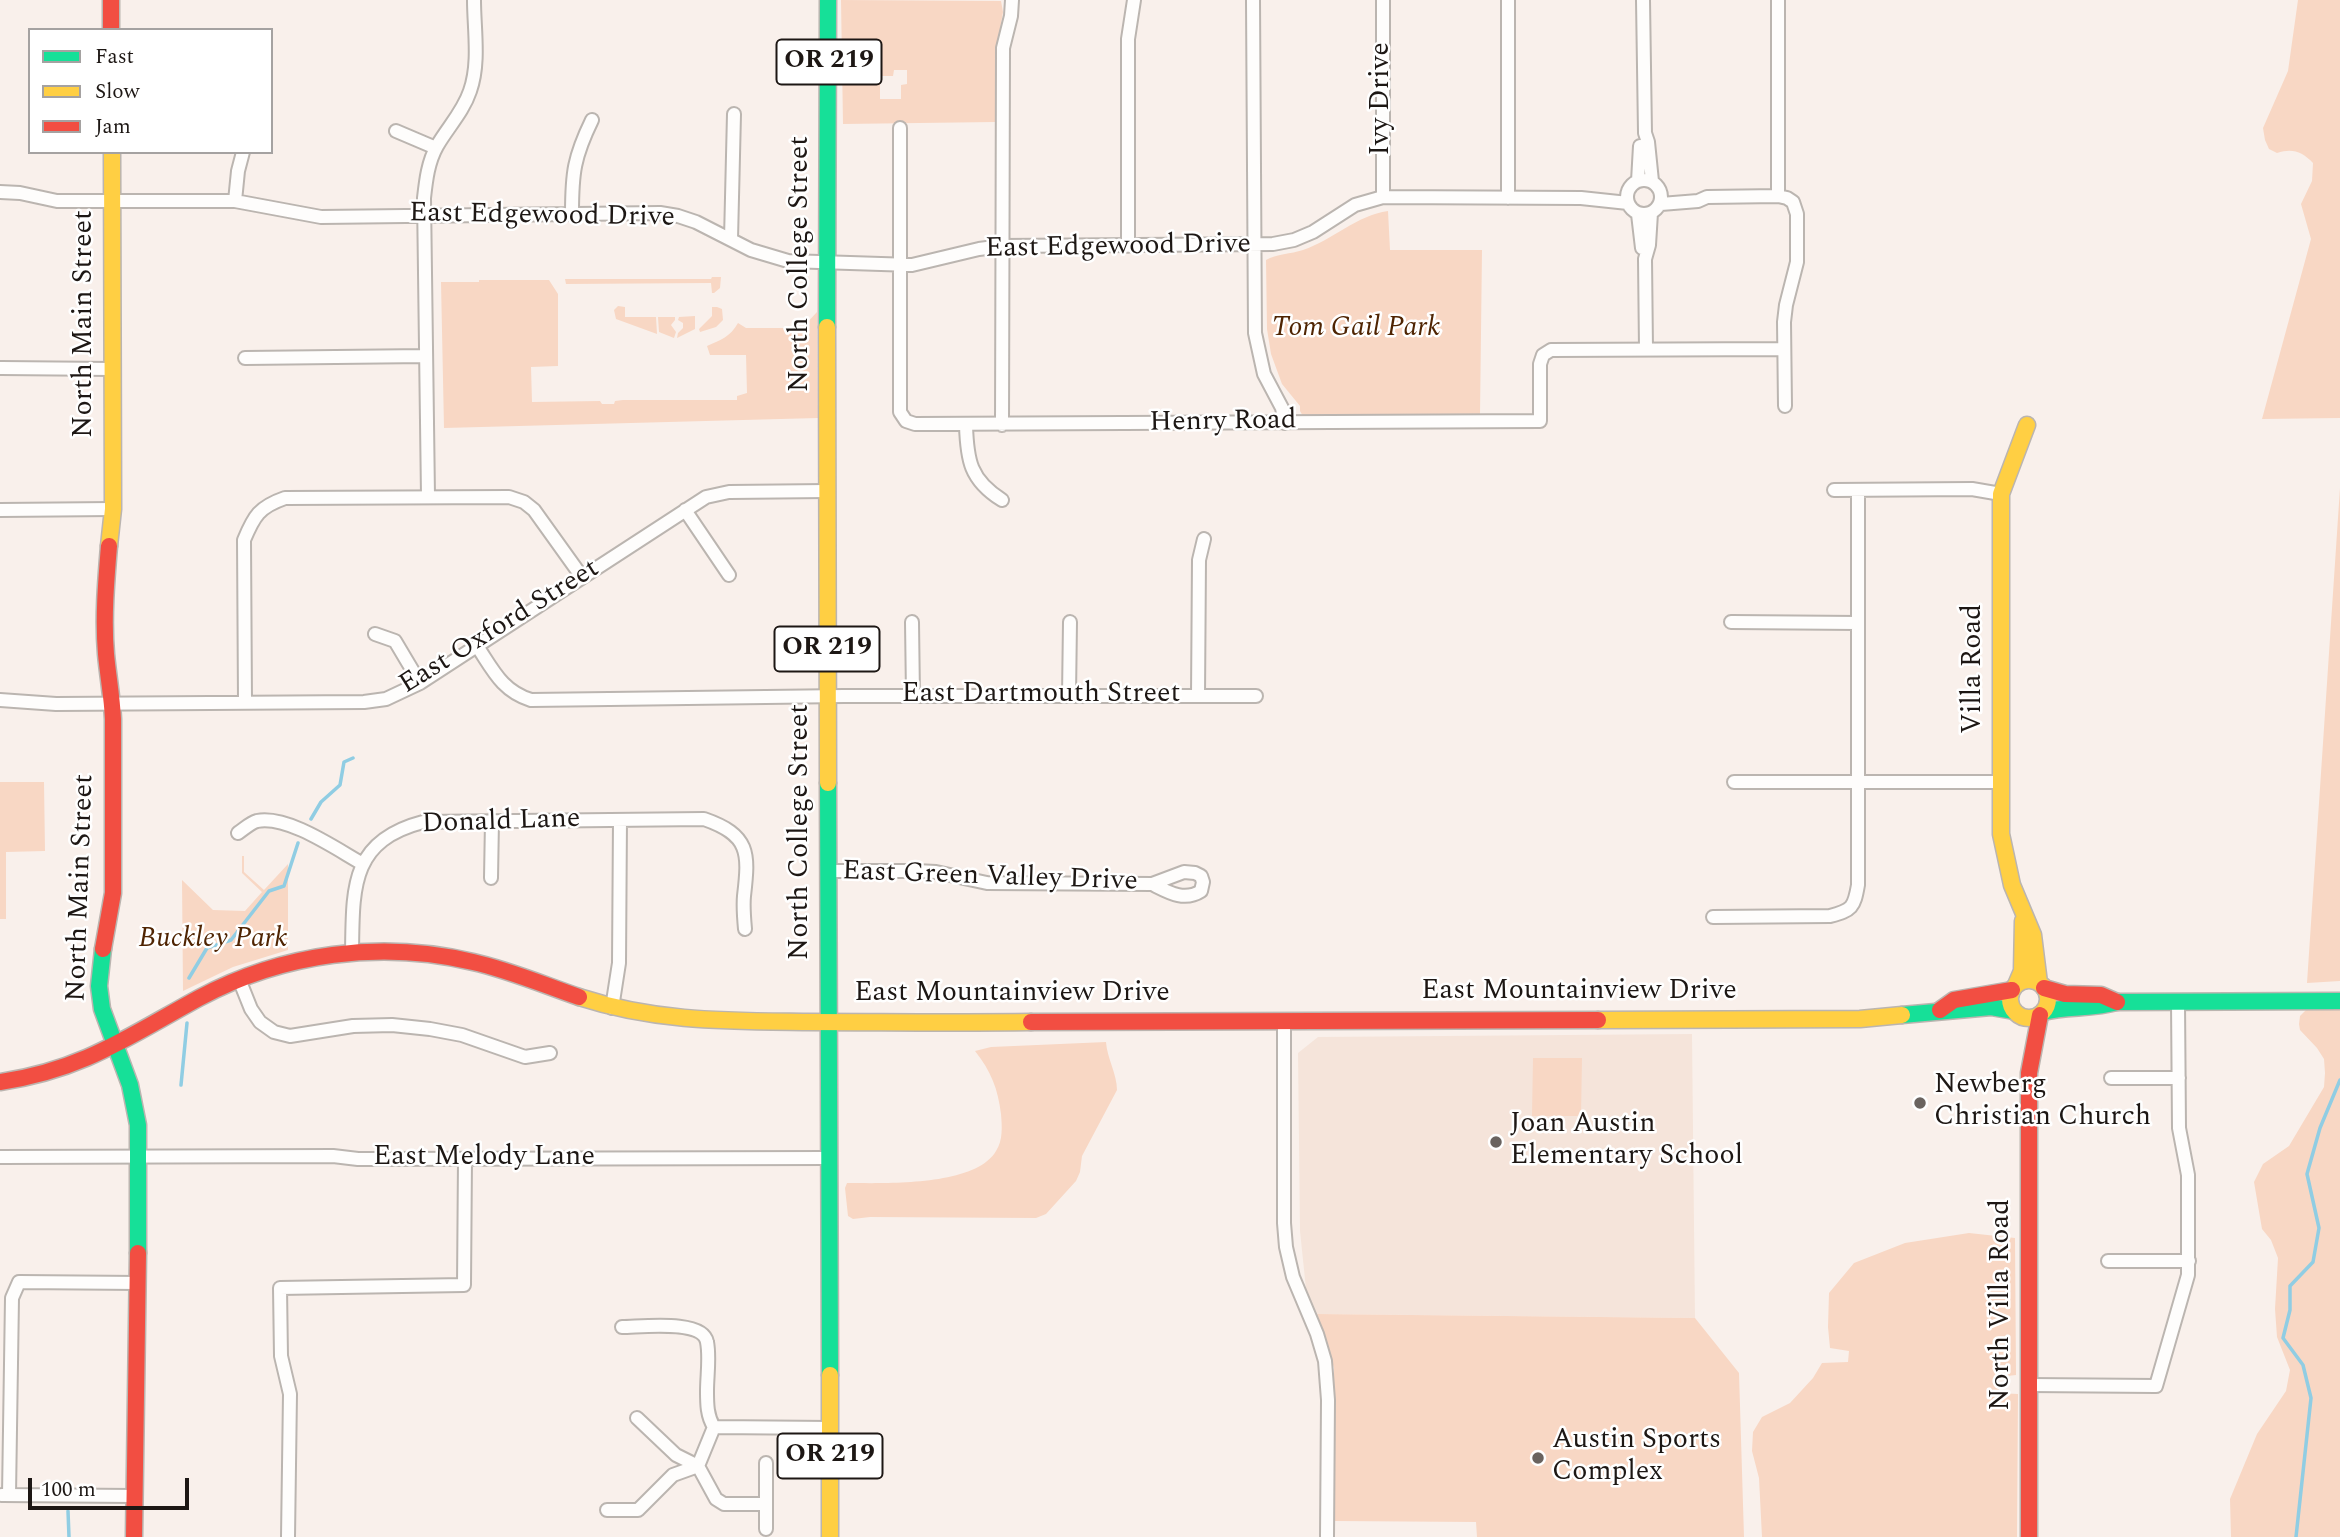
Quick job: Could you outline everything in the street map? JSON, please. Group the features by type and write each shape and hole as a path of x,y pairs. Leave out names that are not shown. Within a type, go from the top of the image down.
{"main road":[{"path":"111,0 111,28"},
{"name":"North College Street","path":"828,0 830,1537"},
{"name":"North Main Street","path":"112,154 113,509 105,589 106,654 112,704 113,893 99,986 102,1012 125,1069 137,1113 140,1157 134,1537"},
{"name":"Villa Road","path":"2026,425 2001,494 2001,834 2004,857 2031,928 2036,975 2042,986"},
{"name":"Villa Road","path":"2014,987 2022,971 2024,915"},
{"name":"East Mountainview Drive","path":"0,1082 57,1070 93,1057 239,979 282,966 352,953 395,952 470,961 612,1008 681,1019 829,1022 1860,1018 1991,1007 2016,1013"},
{"path":"2117,1002 2101,995 2067,996 2054,993 2028,980 2014,987 2010,1001 2016,1013 2029,1018 2060,1008 2102,1008 2117,1002 2340,1001"},
{"path":"2042,986 2048,1000 2042,1013"},
{"name":"East Mountainview Drive","path":"1940,1010 1954,1000 2001,993 2014,987"},
{"name":"North Villa Road","path":"2016,1013 2023,1032 2023,1063 2029,1073"},
{"name":"North Villa Road","path":"2029,1537 2029,1073 2033,1063 2035,1024 2042,1013"}],"street":[{"path":"428,496 424,215 426,179 436,148 462,110 471,89 475,68 474,0"},
{"path":"1002,425 1003,48 1012,0"},
{"path":"1128,246 1128,39 1134,0"},
{"path":"1253,0 1255,333 1264,374 1282,408 1284,422"},
{"name":"Ivy Drive","path":"1383,0 1383,198"},
{"path":"1508,0 1508,198"},
{"path":"1643,0 1644,133 1638,181 1628,197 1634,211 1645,214"},
{"path":"1778,0 1778,196"},
{"path":"731,239 734,114"},
{"path":"572,213 574,165 592,120"},
{"path":"900,128 900,265"},
{"path":"396,131 436,148"},
{"path":"1644,133 1648,142 1652,181 1661,198"},
{"path":"235,201 242,154"},
{"path":"1638,181 1652,181"},
{"name":"East Edgewood Drive","path":"0,192 20,193 57,201 235,201 321,217 660,213 678,216 773,258 900,265 921,265 955,254 1002,246 1254,246 1294,240 1355,205 1383,198 1628,197"},
{"path":"1784,349 1646,349 1645,259 1641,245 1645,214 1661,198 1698,201 1707,197 1778,196 1793,202 1797,214 1797,262 1786,305 1785,405"},
{"name":"Henry Road","path":"900,265 900,412 905,421 915,424 1540,421 1540,364 1543,355 1551,350 1646,349"},
{"path":"245,358 426,356"},
{"path":"1,368 112,369"},
{"path":"966,425 967,455 974,472 982,485 1002,500"},
{"path":"1834,490 1972,489 2001,494"},
{"path":"1713,917 1830,916 1848,911 1854,904 1858,885 1858,490"},
{"name":"East Oxford Street","path":"0,700 112,704 364,702 386,699 420,683 706,497 729,492 827,491"},
{"path":"245,702 244,540 258,512 268,504 285,498 509,497 524,502 544,522 582,577"},
{"path":"0,510 113,509"},
{"path":"685,510 729,575"},
{"path":"1198,696 1199,560 1204,539"},
{"path":"912,622 913,696"},
{"path":"1069,695 1070,622"},
{"path":"1731,622 1858,623"},
{"path":"374,634 395,641 420,683"},
{"name":"East Dartmouth Street","path":"477,646 505,687 518,696 531,700 1255,696"},
{"path":"1734,782 2001,782"},
{"name":"Donald Lane","path":"352,953 353,899 356,880 363,864 378,843 407,826 424,822 704,819 721,825 736,836 745,849 748,867 744,899 745,929"},
{"path":"612,1008 619,963 620,820"},
{"path":"238,833 255,821 274,821 296,828 363,864"},
{"path":"491,878 492,821"},
{"name":"East Green Valley Drive","path":"828,871 926,871 987,883 1152,884"},
{"path":"239,979 251,1009 260,1022 274,1032 290,1036 353,1026 392,1025 430,1028 461,1035 525,1057 550,1053"},
{"path":"2029,1385 2156,1386 2186,1286 2189,1261 2188,1175 2179,1128 2178,1002"},
{"path":"1284,1020 1284,1223 1293,1277 1317,1334 1325,1361 1328,1399 1327,1537"},
{"path":"2111,1078 2179,1078"},
{"name":"East Melody Lane","path":"0,1157 829,1158"},
{"path":"288,1537 290,1394 281,1356 280,1287 464,1285 465,1159"},
{"path":"2108,1261 2189,1261"},
{"path":"134,1496 4,1495 12,1297 19,1282 139,1283"},
{"path":"622,1327 687,1327 699,1331 707,1340 707,1406 709,1420 714,1427"},
{"path":"637,1418 676,1455 698,1465 716,1499 724,1504 766,1504"},
{"path":"714,1427 830,1428"},
{"path":"607,1510 638,1510 673,1475 698,1465 714,1427"},
{"path":"766,1463 766,1529"}],"shaded area":[{"name":"Joan Austin Elementary School","path":"1692,1034 1695,1318 1317,1314 1306,1289 1300,1231 1298,1053 1318,1037"}],"green space":[{"path":"841,0 1001,1 1003,12 995,59 995,122 843,124","holes":["894,70 907,70 907,84 901,85 901,99 880,99 880,76 893,76"]},
{"path":"2298,0 2340,0 2340,418 2262,419 2311,239 2301,204 2312,181 2313,163 2297,152 2277,153 2269,149 2263,128 2288,71"},
{"name":"Tom Gail Park","path":"1388,211 1390,250 1482,250 1478,416 1304,418 1300,406 1282,384 1271,354 1267,329 1266,260 1314,246 1355,222"},
{"path":"721,277 720,288 714,293 711,283 566,284 565,279 711,279"},
{"path":"549,280 558,294 558,366 531,367 532,402 600,401 602,404 614,404 615,401 623,400 737,400 737,396 747,393 746,355 710,355 707,346 728,335 738,323 746,328 802,328 817,312 818,418 444,428 441,282"},
{"path":"618,306 625,307 625,317 656,317 657,334 616,319 614,310"},
{"path":"712,307 722,309 723,320 716,327 700,332 699,329 712,316"},
{"path":"695,316 695,329 677,338 683,328 679,317"},
{"path":"658,317 675,317 671,325 676,332 674,338 659,332"},
{"path":"2340,488 2340,981 2307,983"},
{"path":"0,782 44,782 45,851 6,852 6,919 0,919"},
{"name":"Buckley Park","path":"242,856 244,872 264,890 288,864 288,950 233,967 183,991 182,880 213,910 245,911 262,892 242,873"},
{"path":"2308,1008 2340,1008 2340,1537 2231,1537 2230,1499 2257,1434 2286,1391 2290,1370 2277,1337 2275,1309 2278,1258 2271,1240 2262,1229 2254,1182 2263,1164 2289,1146 2324,1087 2324,1059 2300,1030 2300,1016"},
{"path":"1106,1042 1117,1090 1082,1156 1076,1181 1046,1214 1036,1218 853,1219 848,1216 845,1188 847,1183 904,1182 949,1177 985,1163 996,1151 1002,1129 998,1096 989,1073 975,1051 991,1047"},
{"path":"1533,1058 1582,1058 1581,1116 1532,1116"},
{"path":"1969,1233 2015,1238 2016,1375 1999,1377 1999,1393 2018,1394 2017,1537 1762,1537 1759,1478 1752,1451 1753,1432 1762,1417 1790,1403 1813,1378 1822,1363 1848,1362 1849,1351 1830,1348 1829,1293 1854,1263 1905,1243"},
{"name":"Austin Sports Complex","path":"1317,1314 1695,1318 1739,1373 1744,1537 1477,1537 1476,1522 1334,1521 1334,1368"}],"waterway":[{"path":"311,819 321,802 340,785 344,762 353,758"},
{"path":"189,978 207,948 231,940 269,891 284,886 298,843"},
{"path":"181,1085 187,1023"},
{"path":"2296,1537 2311,1398 2303,1365 2283,1338 2290,1310 2290,1286 2313,1262 2319,1228 2307,1174 2320,1128 2340,1080"},
{"path":"68,1511 69,1537"}],"traffic: fast":[{"path":"827,327 828,0"},
{"path":"828,783 830,1375"},
{"path":"103,949 99,986 102,1009 130,1085 138,1125 138,1253"},
{"path":"2043,1012 2117,1002 2340,1001"},
{"path":"1902,1015 1991,1007 2014,1011"}],"traffic: slow":[{"path":"109,546 113,509 112,154"},
{"path":"827,327 828,783"},
{"path":"2027,425 2001,494 2001,834 2012,885 2033,935 2039,983"},
{"path":"2016,985 2022,971 2023,921"},
{"path":"2029,980 2042,986 2048,999 2042,1012 2029,1018 2016,1012 2010,999 2016,986 2029,980"},
{"path":"579,997 664,1016 720,1020 1031,1022"},
{"path":"1598,1020 1860,1019 1902,1015"},
{"path":"830,1375 830,1537"}],"traffic: jam":[{"path":"111,0 111,28"},
{"path":"103,949 113,893 113,719 105,627 109,546"},
{"path":"0,1082 30,1077 81,1060 199,998 264,970 333,955 368,952 438,955 500,969 579,997"},
{"path":"2044,988 2065,994 2101,995 2117,1002"},
{"path":"1940,1010 1954,1000 2012,990"},
{"path":"2029,1537 2029,1073 2040,1015"},
{"path":"1031,1022 1598,1020"},
{"path":"134,1537 138,1253"}],"place":[{"name":"Newberg Christian Church","path":"1920,1103"},
{"name":"Joan Austin Elementary School","path":"1496,1142"},
{"name":"Austin Sports Complex","path":"1538,1458"}]}
